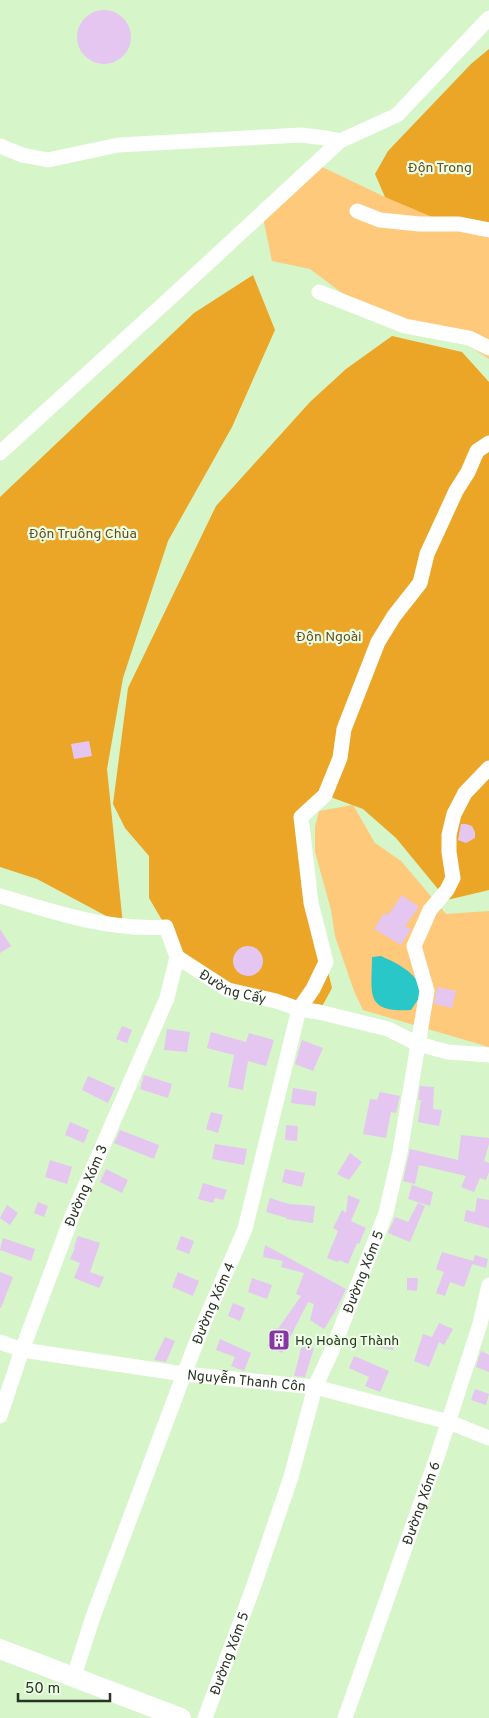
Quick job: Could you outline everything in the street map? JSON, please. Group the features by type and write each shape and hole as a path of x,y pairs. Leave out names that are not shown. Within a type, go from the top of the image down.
{"main road":[{"path":"0,1649 180,1718"}],"street":[{"path":"0,453 340,141 397,115 489,18"},
{"path":"0,146 22,155 48,160 94,149 128,144 301,135 340,141"},
{"path":"358,211 380,220 419,224 459,224 489,230"},
{"path":"319,292 405,326 469,338 489,348"},
{"path":"299,1009 314,989 326,962 311,903 301,816 325,795 340,758 344,729 378,642 394,616 420,583 427,554 456,491 468,472 476,451 489,443"},
{"name":"Đường Xóm 5","path":"205,1718 254,1585 290,1477 316,1387 386,1213 400,1152 427,991 414,946 430,910 447,890 452,878 449,836 454,814 465,793 489,768"},
{"path":"0,896 54,913 78,918 143,928 166,927 177,957"},
{"name":"Đường Cấy","path":"177,957 228,990 276,1001 299,1009 388,1029 418,1044 448,1052 489,1055"},
{"name":"Đường Xóm 3","path":"0,1416 22,1350 73,1214 167,998 177,957"},
{"name":"Đường Xóm 4","path":"74,1676 94,1614 184,1374 245,1229 299,1009"},
{"name":"Đường Xóm 6","path":"345,1718 449,1422 480,1324 489,1285"},
{"name":"Nguyễn Thanh Côn","path":"0,1342 22,1350 184,1374 316,1387 449,1422 489,1438"}],"shaded area":[{"path":"316,164 385,197 489,228 489,359 451,334 366,311 310,269 272,261 262,213"},
{"path":"353,805 375,843 401,861 446,914 489,911 489,1047 363,1010 354,991 335,936 331,910 315,852 315,827 319,811"}],"green space":[{"name":"Độn Trong","path":"489,49 489,230 437,219 385,197 375,174 388,151 471,64"},
{"name":"Độn Truông Chùa","path":"253,275 275,330 232,427 168,541 123,678 107,769 123,925 37,879 0,867 0,497 194,313"},
{"name":"Độn Ngoài","path":"392,336 462,352 489,382 489,890 447,900 396,838 363,809 325,795 301,817 311,903 332,988 319,1012 228,990 177,957 166,927 149,898 149,856 125,828 113,804 128,688 216,506 310,402 346,369"}],"water":[{"path":"381,956 409,972 421,987 419,998 411,1010 385,1008 378,1004 374,998 371,981 372,957"}],"building":[{"path":"99,10 109,10 119,14 127,22 131,37 127,52 119,60 109,64 99,64 89,60 81,52 77,42 77,32 81,22 89,14"},
{"path":"89,741 92,756 74,759 71,744"},
{"path":"461,824 472,826 475,838 466,843 458,840"},
{"path":"402,895 419,907 405,926 411,929 401,945 374,929 384,913 388,915"},
{"path":"0,929 11,946 0,953"},
{"path":"248,946 258,951 263,961 258,971 248,976 238,971 233,961 238,951"},
{"path":"437,987 456,991 452,1008 434,1004"},
{"path":"122,1026 132,1030 127,1043 116,1039"},
{"path":"167,1029 190,1032 187,1052 164,1050"},
{"path":"211,1032 246,1042 249,1033 274,1040 266,1066 248,1061 243,1090 228,1087 234,1055 207,1048"},
{"path":"302,1040 323,1048 313,1071 295,1064"},
{"path":"144,1075 172,1084 168,1098 140,1089"},
{"path":"88,1076 115,1088 108,1103 82,1090"},
{"path":"420,1086 434,1087 433,1109 442,1110 439,1126 418,1122 421,1100 418,1100"},
{"path":"293,1088 317,1092 315,1106 291,1103"},
{"path":"380,1092 400,1096 396,1113 391,1112 386,1138 363,1134 370,1099 377,1100"},
{"path":"211,1112 223,1115 218,1133 206,1129"},
{"path":"70,1122 89,1130 84,1143 65,1135"},
{"path":"286,1125 298,1126 297,1141 285,1140"},
{"path":"120,1130 159,1145 154,1159 114,1143"},
{"path":"461,1135 489,1138 484,1161 489,1163 489,1172 486,1180 480,1178 474,1192 461,1187 466,1176 419,1165 415,1184 403,1181 410,1149 458,1160"},
{"path":"215,1144 247,1149 244,1165 212,1159"},
{"path":"350,1153 362,1162 349,1180 337,1174"},
{"path":"50,1160 72,1167 67,1184 45,1177"},
{"path":"106,1169 128,1180 122,1193 100,1182"},
{"path":"285,1169 305,1173 302,1187 282,1182"},
{"path":"203,1183 227,1190 223,1200 215,1198 213,1203 198,1199"},
{"path":"412,1185 433,1192 430,1206 408,1199"},
{"path":"348,1195 360,1200 351,1221 366,1228 348,1264 327,1258 338,1231 333,1228 342,1210 346,1213"},
{"path":"270,1198 289,1204 315,1206 313,1223 286,1219 266,1212"},
{"path":"477,1198 489,1200 489,1228 464,1221 466,1210 475,1212"},
{"path":"38,1202 48,1206 44,1217 34,1213"},
{"path":"418,1203 425,1206 410,1242 388,1233 395,1217 408,1222"},
{"path":"7,1205 18,1213 10,1225 0,1218"},
{"path":"78,1236 100,1243 90,1272 104,1277 99,1288 74,1278 80,1263 70,1259"},
{"path":"181,1236 194,1241 189,1254 176,1249"},
{"path":"3,1238 35,1249 31,1261 0,1250"},
{"path":"265,1245 346,1289 324,1329 310,1320 314,1304 308,1302 282,1353 267,1346 276,1328 278,1329 301,1296 296,1294 304,1273 281,1267 283,1261 263,1257"},
{"path":"442,1252 473,1261 475,1255 488,1259 486,1268 472,1264 464,1287 450,1282 445,1296 436,1293 444,1272 436,1269"},
{"path":"0,1272 13,1277 1,1308 0,1308"},
{"path":"178,1272 199,1281 193,1296 172,1287"},
{"path":"252,1278 272,1285 267,1299 248,1292"},
{"path":"407,1278 418,1278 417,1291 407,1290"},
{"path":"233,1303 245,1308 240,1321 228,1316"},
{"path":"439,1323 453,1329 444,1345 439,1342 429,1367 414,1361 423,1334 432,1337"},
{"path":"165,1337 175,1341 166,1362 154,1360"},
{"path":"377,1337 395,1340 393,1350 375,1347"},
{"path":"220,1339 251,1353 244,1371 231,1366 235,1357 216,1350"},
{"path":"302,1345 314,1348 305,1377 294,1376"},
{"path":"481,1351 489,1355 489,1372 476,1367"},
{"path":"354,1356 389,1371 380,1392 365,1386 369,1377 349,1368"},
{"path":"475,1389 489,1394 486,1405 471,1400"}],"place":[{"name":"Họ Hoàng Thành","path":"279,1340"}]}
